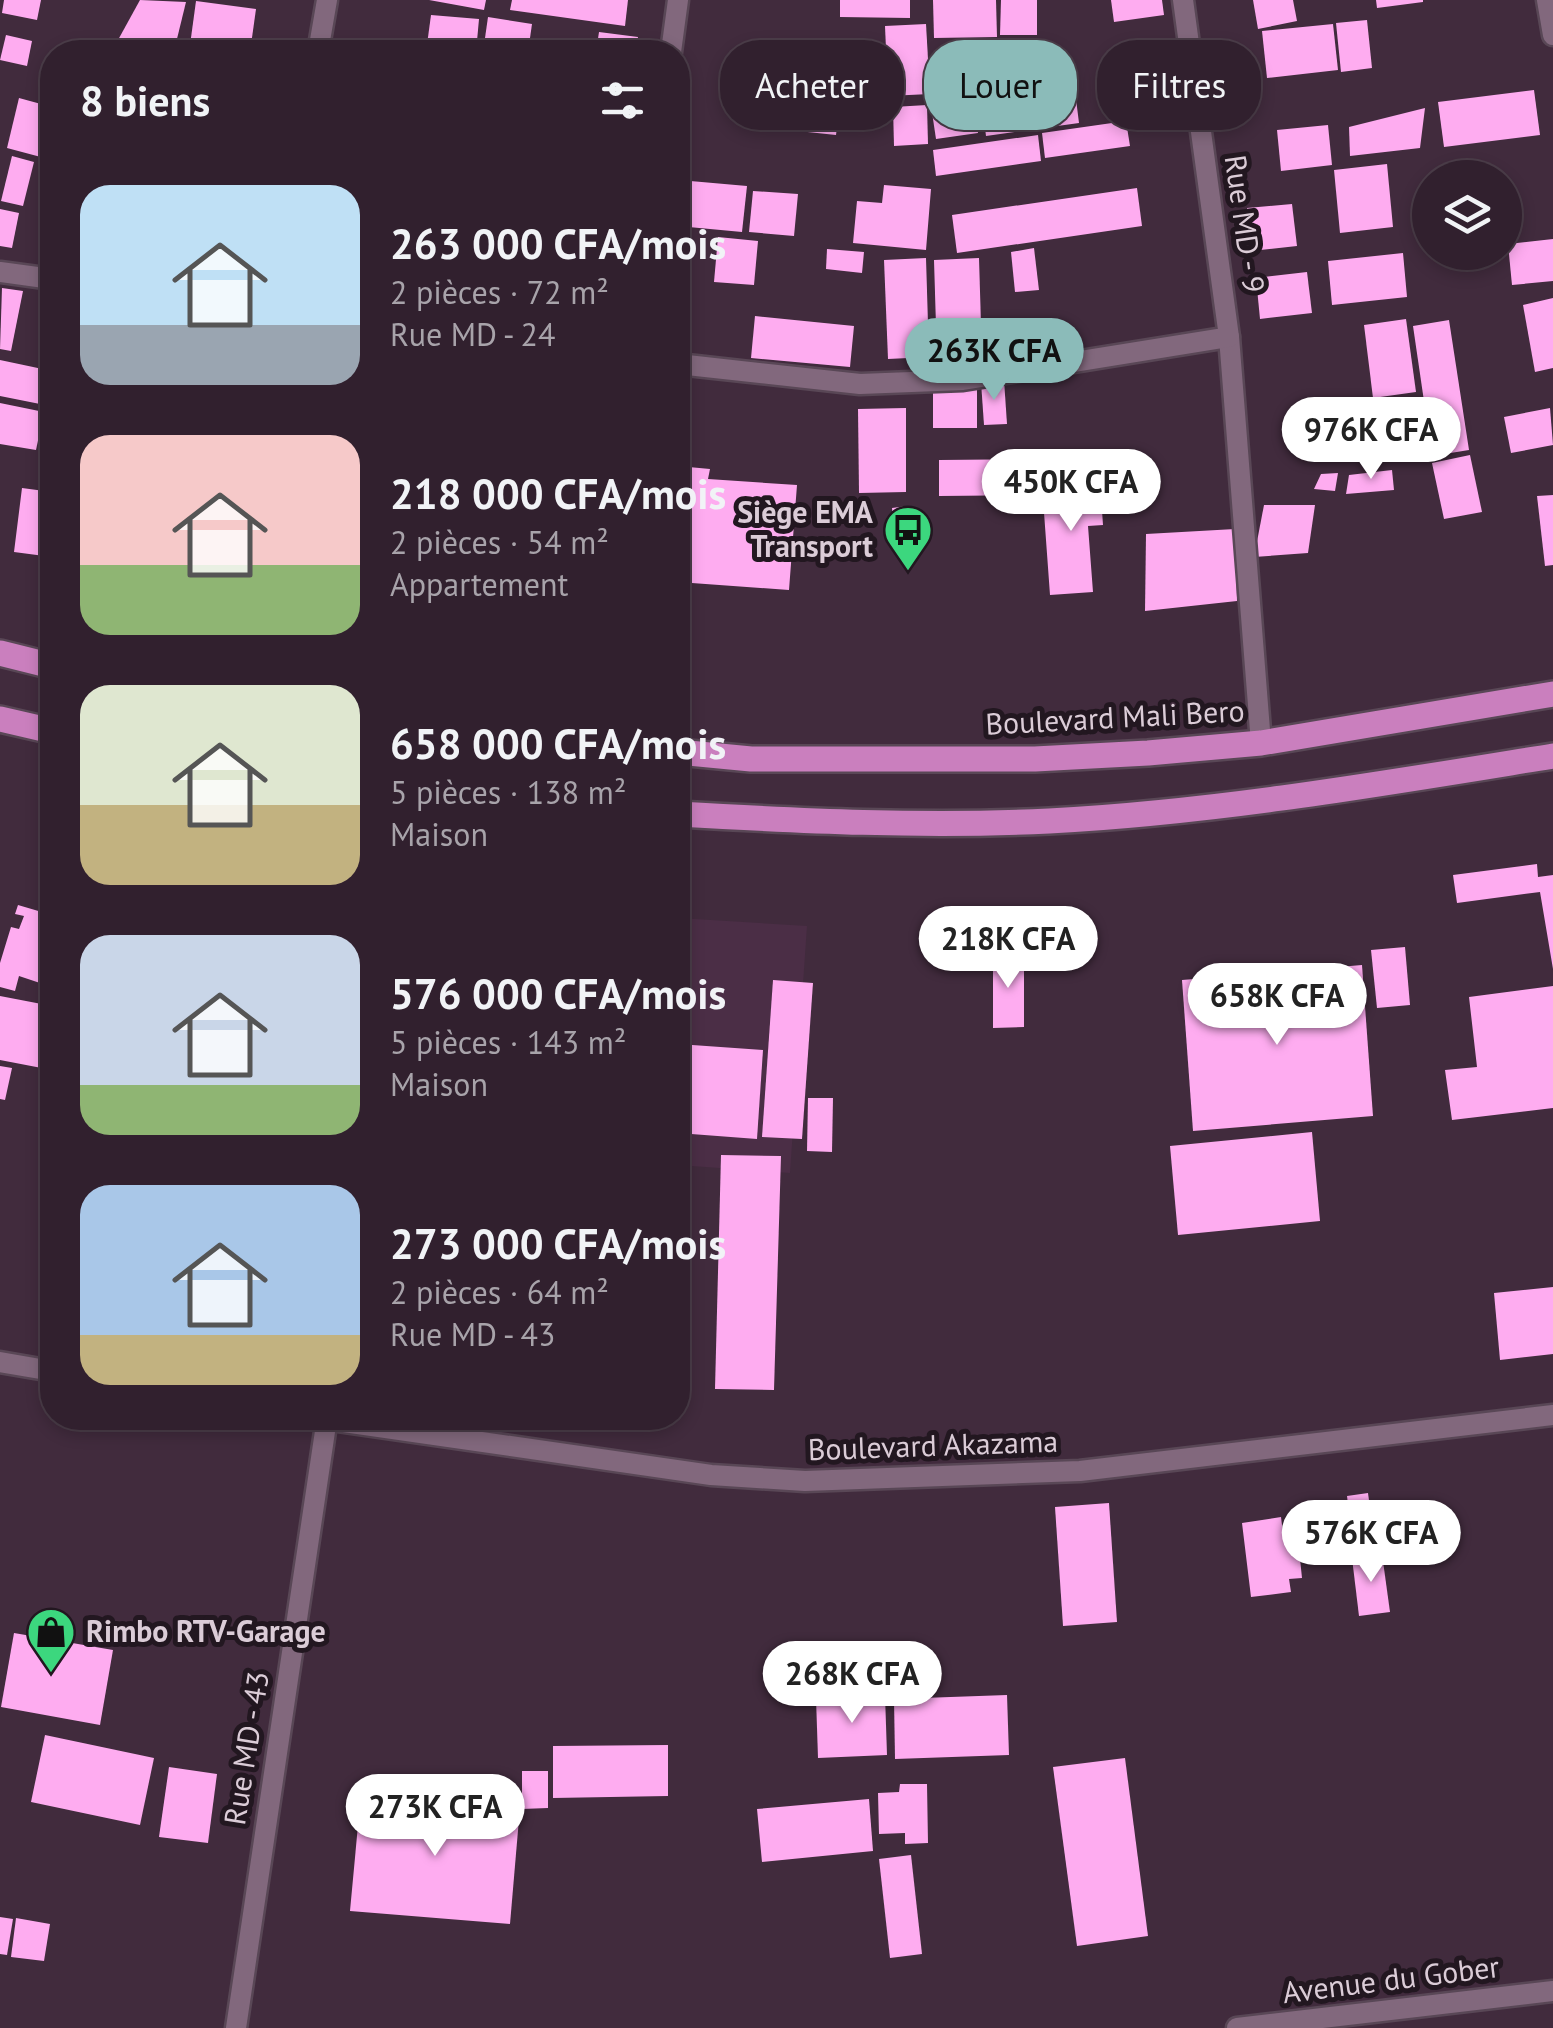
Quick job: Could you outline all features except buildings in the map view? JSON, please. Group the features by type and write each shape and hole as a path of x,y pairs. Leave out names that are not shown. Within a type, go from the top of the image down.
{"main road":[{"path":"0,654 40,663"},
{"name":"Boulevard Mali Bero","path":"690,753 750,759 1034,759 1148,754 1261,743 1553,694"},
{"path":"0,719 40,728"},
{"path":"690,815 849,824 1051,821 1299,797 1553,756"}],"street":[{"path":"320,40 328,0"},
{"path":"673,40 678,0"},
{"name":"Rue MD - 9","path":"1184,0 1228,336 1261,743"},
{"path":"1548,0 1553,35"},
{"path":"0,272 40,278"},
{"path":"690,365 860,384 963,380 1228,336"},
{"path":"0,1362 40,1369"},
{"name":"Boulevard Akazama","path":"405,1430 711,1475 806,1481 1080,1471 1553,1415"},
{"name":"Rue MD - 43","path":"236,2028 322,1430"},
{"name":"Avenue du Gober","path":"1236,2028 1553,1991"}],"shaded area":[{"path":"690,919 807,926 790,1173 690,1166"}],"place":[{"name":"Siège EMA Transport","path":"908,572"},
{"name":"Rimbo RTV-Garage","path":"51,1674"}]}
